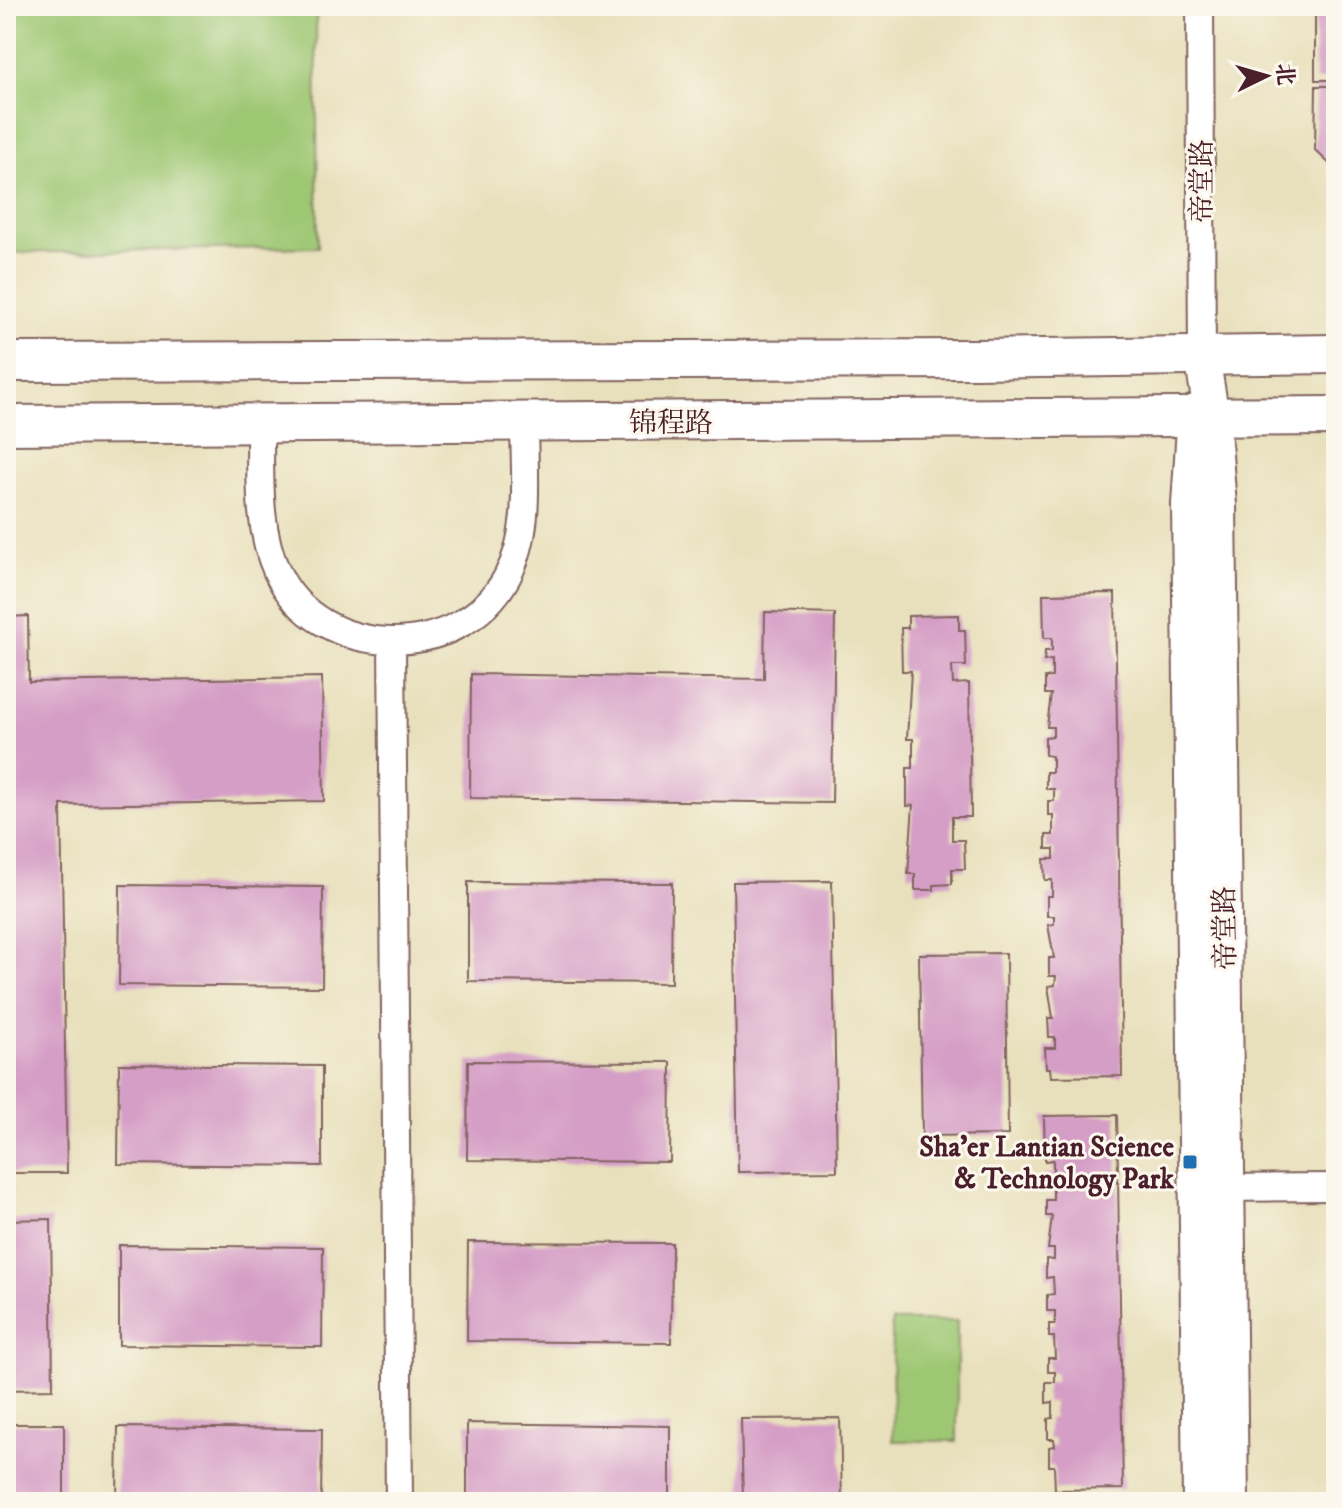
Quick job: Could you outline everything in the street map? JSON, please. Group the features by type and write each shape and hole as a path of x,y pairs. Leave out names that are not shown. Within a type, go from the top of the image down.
{"main road":[{"path":"6,362 1336,354"},
{"name":"锦程路","path":"6,425 1336,416"}],"street":[{"name":"帝堂路","path":"1200,6 1204,419 1189,504 1212,1188 1231,1502"},
{"path":"260,422 265,538 277,573 290,593 314,617 347,635 392,642 423,640 445,632 470,618 491,599 506,579 518,550 524,520 524,422"},
{"path":"392,642 399,1502"},
{"path":"1212,1188 1336,1187"},
{"name":"帝堂路","path":"1200,1502 1212,1188"}],"green space":[{"path":"6,6 316,6 318,247 6,253"},
{"path":"892,1321 957,1321 957,1441 893,1441"}],"building":[{"path":"1315,6 1336,6 1336,80 1315,80"},
{"path":"1316,86 1336,86 1336,170 1315,150"},
{"path":"1115,593 1122,1076 1051,1077 1050,1068 1046,1068 1045,1048 1055,1048 1055,1037 1049,1037 1048,1018 1053,1018 1048,986 1055,985 1056,976 1049,976 1049,958 1054,958 1048,925 1054,924 1054,916 1047,916 1047,896 1052,896 1052,880 1045,880 1044,859 1054,859 1054,849 1046,849 1046,835 1053,835 1053,815 1048,815 1048,801 1054,801 1054,789 1046,789 1046,772 1052,772 1052,756 1045,755 1045,737 1053,736 1053,727 1047,727 1051,694 1045,694 1045,678 1052,677 1052,660 1044,661 1045,651 1052,651 1052,638 1044,638 1043,594"},
{"path":"765,612 835,614 832,803 470,798 471,674 764,679"},
{"path":"959,615 959,630 965,630 966,666 952,666 953,684 969,683 971,817 952,817 952,840 964,840 965,869 952,869 952,884 934,885 934,890 915,890 915,874 908,874 913,805 907,806 907,768 913,768 913,739 907,739 911,671 902,671 901,628 908,628 908,616"},
{"path":"28,616 29,682 322,677 324,801 61,805 67,1173 6,1173 6,617"},
{"path":"832,881 837,1171 738,1172 733,882"},
{"path":"468,882 672,883 671,983 468,981"},
{"path":"120,885 323,887 322,987 119,985"},
{"path":"1006,953 1008,1135 922,1136 919,954"},
{"path":"468,1061 671,1062 670,1162 467,1160"},
{"path":"119,1064 322,1066 322,1166 118,1164"},
{"path":"1117,1115 1123,1489 1055,1490 1054,1466 1049,1466 1049,1447 1055,1446 1054,1439 1048,1439 1048,1419 1053,1418 1053,1402 1046,1403 1046,1382 1055,1382 1055,1372 1048,1372 1048,1358 1055,1358 1054,1337 1049,1337 1049,1324 1055,1324 1055,1311 1047,1311 1047,1295 1054,1294 1053,1277 1046,1278 1046,1259 1054,1260 1054,1249 1048,1249 1052,1216 1046,1216 1046,1200 1053,1200 1053,1183 1046,1183 1045,1174 1053,1174 1053,1160 1045,1161 1044,1116"},
{"path":"51,1219 53,1389 6,1390 6,1220"},
{"path":"468,1242 672,1243 671,1343 467,1341"},
{"path":"119,1245 323,1247 322,1347 119,1345"},
{"path":"840,1418 842,1502 743,1502 741,1419"},
{"path":"467,1423 670,1426 670,1502 467,1502"},
{"path":"6,1424 64,1424 64,1502 6,1502"},
{"path":"118,1427 322,1429 321,1502 117,1502"}],"place":[{"name":"Sha'er Lantian Science & Technology Park","path":"1190,1162"}]}
